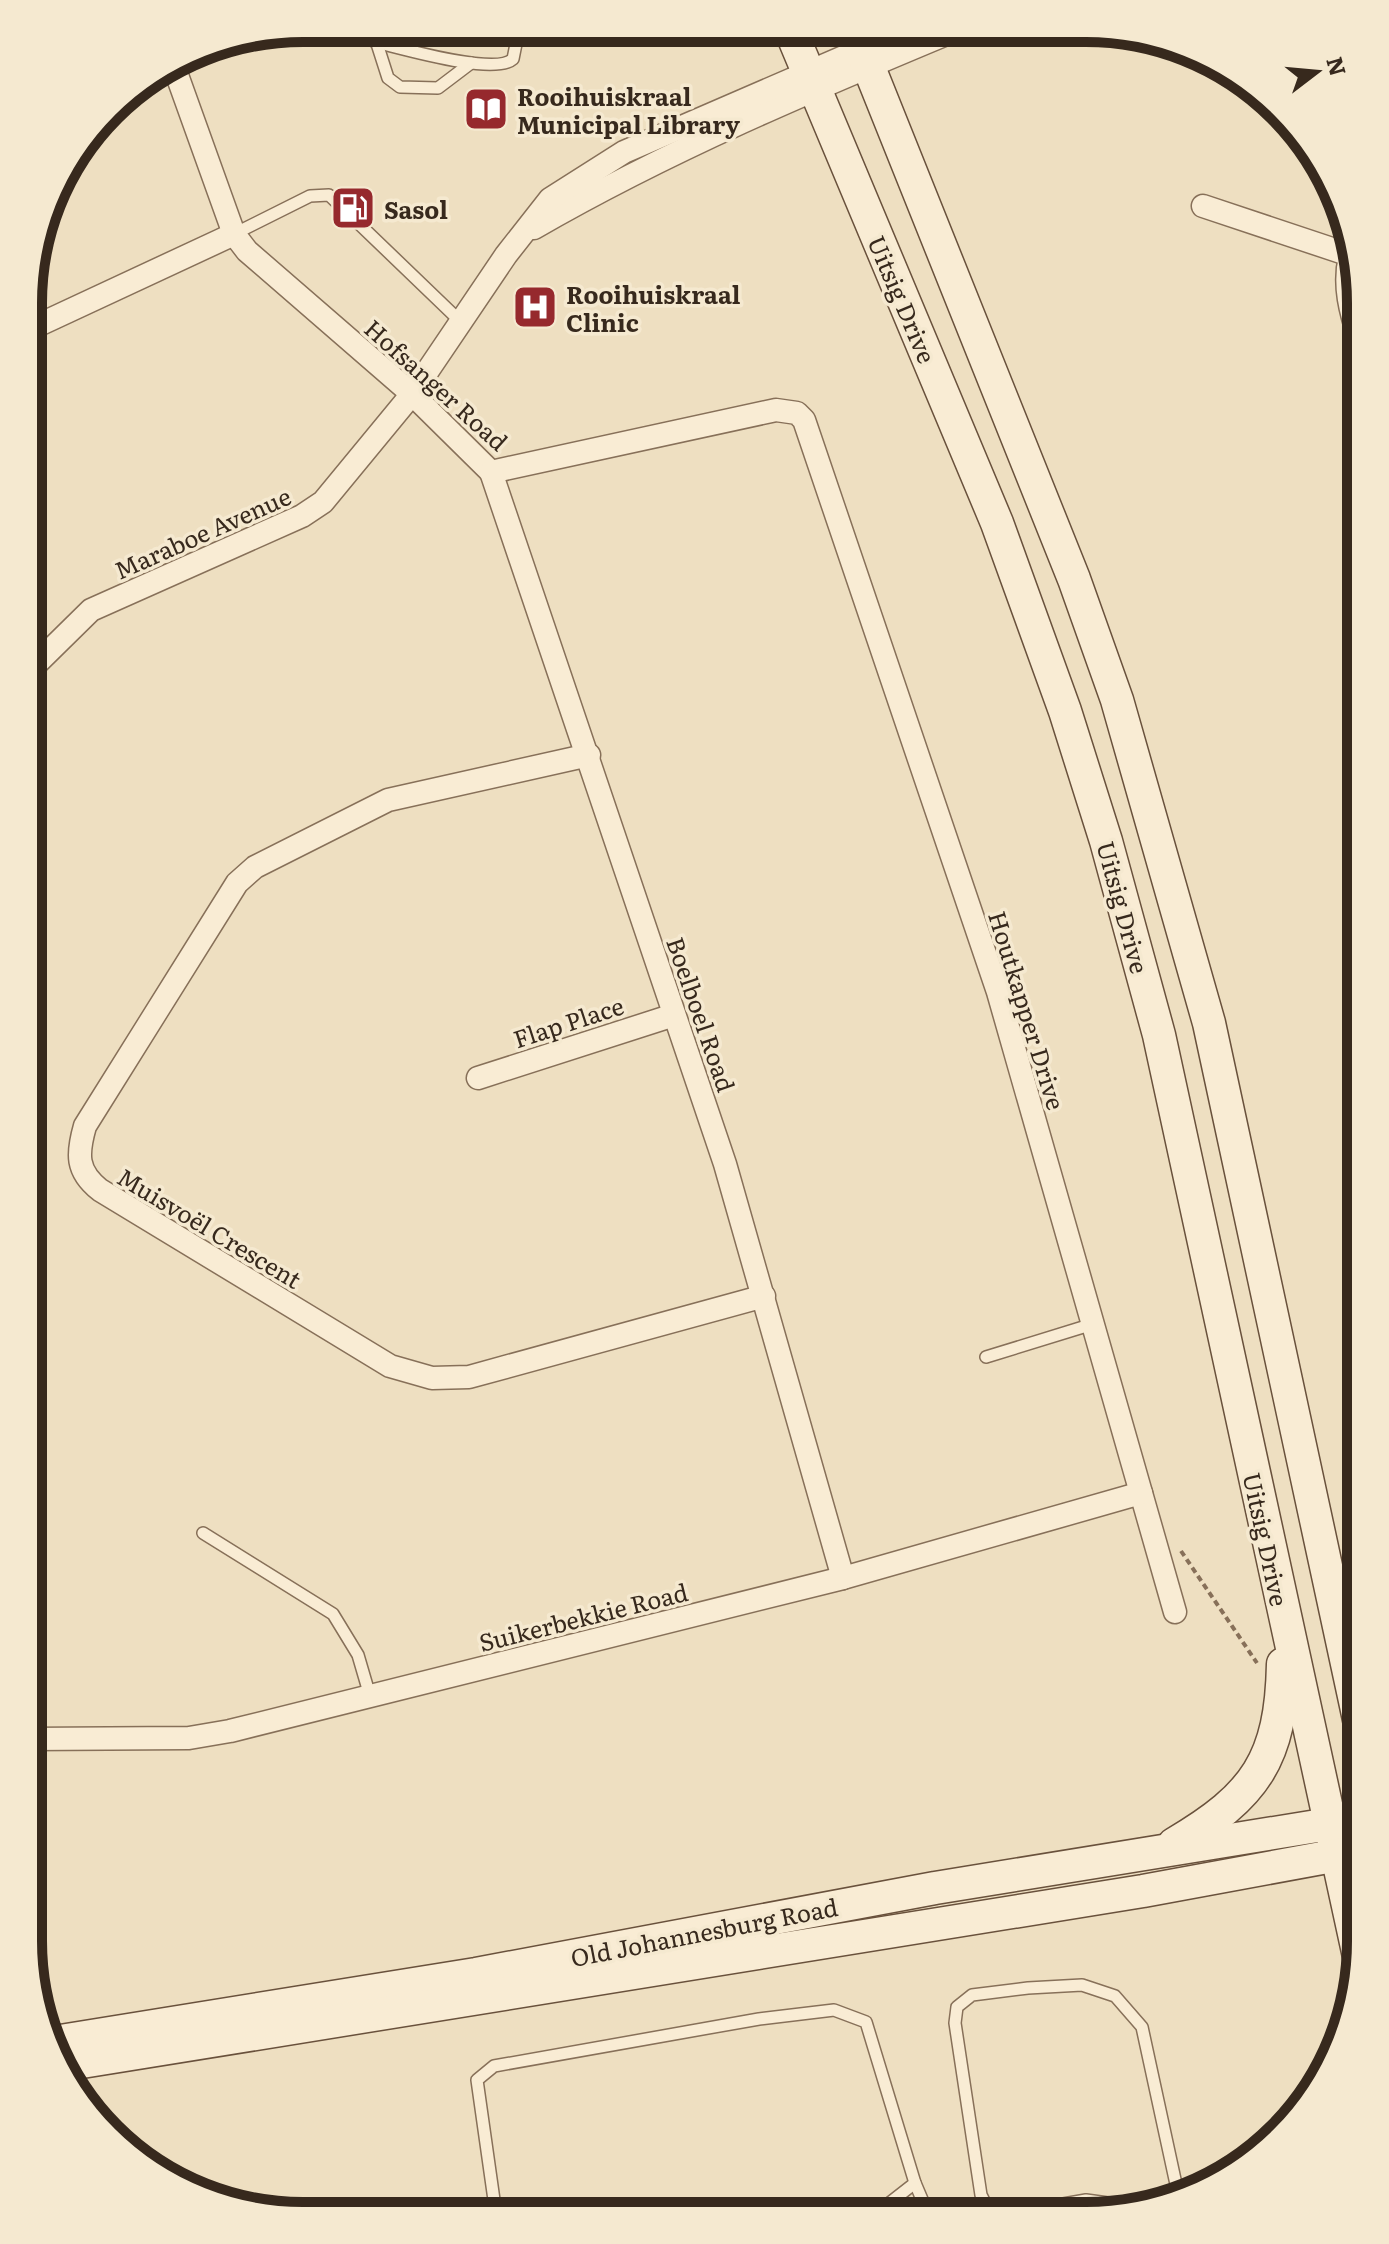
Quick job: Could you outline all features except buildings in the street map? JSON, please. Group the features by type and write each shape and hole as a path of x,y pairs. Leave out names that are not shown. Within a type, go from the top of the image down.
{"main road":[{"name":"Uitsig Drive","path":"795,42 997,523 1065,711 1106,841 1159,1035 1283,1614 1346,1831"},
{"name":"Uitsig Drive","path":"861,48 1074,579 1117,700 1209,1023 1346,1659"},
{"path":"1320,1536 1346,1617"},
{"path":"1161,1852 1221,1814 1252,1782 1274,1746 1282,1701 1283,1614"},
{"name":"Old Johannesburg Road","path":"62,2041 476,1974 935,1888 1161,1852 1346,1838"},
{"name":"Old Johannesburg Road","path":"73,2063 1143,1891 1346,1838"}],"street":[{"name":"Maraboe Avenue","path":"42,658 91,610 312,510 323,502 412,394 524,233 630,173 811,80 861,48 893,42"},
{"name":"Hofsanger Road","path":"177,75 234,234 247,251 412,394 475,452 491,472 776,410 797,413 809,430"},
{"path":"1203,206 1342,251"},
{"path":"42,323 234,234"},
{"name":"Houtkapper Drive","path":"809,430 998,992 1175,1612"},
{"name":"Boelboel Road","path":"491,472 725,1164 843,1578"},
{"name":"Muisvoël Crescent","path":"589,755 388,800 243,875 85,1126 77,1153 83,1173 100,1190 390,1366 432,1378 469,1377 764,1296"},
{"name":"Flap Place","path":"478,1078 674,1015"},
{"name":"Suikerbekkie Road","path":"42,1739 189,1738 230,1731 843,1578 1141,1493"}],"lane":[{"path":"375,42 388,78 400,87 438,88 471,63"},
{"path":"375,42 471,63 503,65 512,61 516,42"},
{"path":"234,234 310,196 329,195 461,322"},
{"path":"986,1357 1093,1324"},
{"path":"203,1533 333,1614 358,1655 370,1696"},
{"path":"984,2202 955,2023 957,2007 972,1995 1082,1985 1115,1996 1142,2027 1176,2186"},
{"path":"494,2202 477,2080 494,2066 759,2019 834,2010 866,2022 923,2202"},
{"path":"891,2202 915,2183"}],"path":[{"path":"1177,1545 1282,1701"}],"place":[{"name":"Rooihuiskraal Municipal Library","path":"486,109"},
{"name":"Sasol","path":"353,208"},
{"name":"Rooihuiskraal Clinic","path":"535,307"}]}
